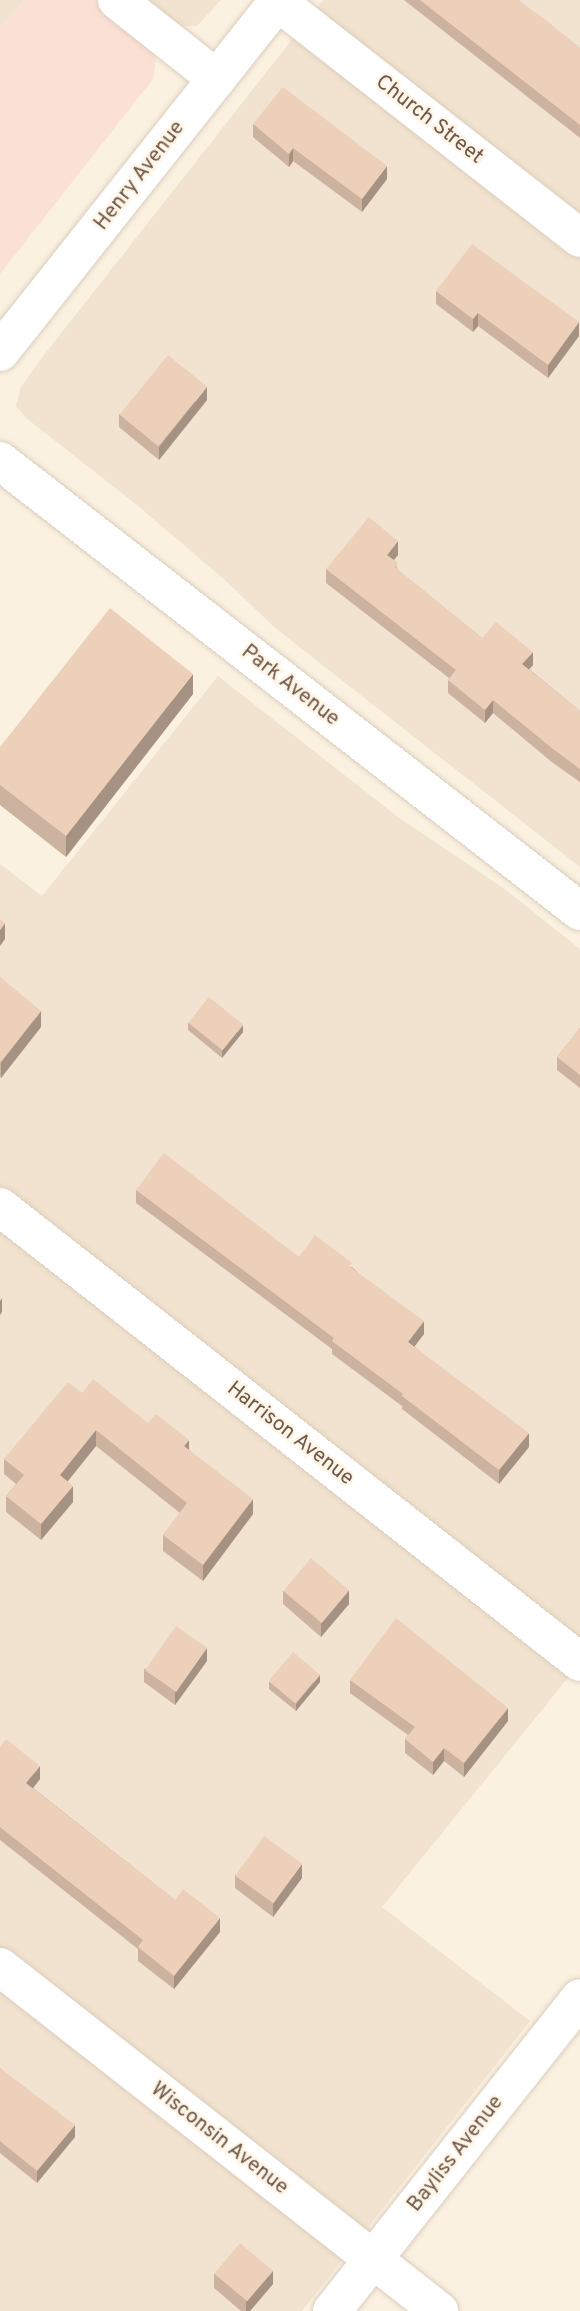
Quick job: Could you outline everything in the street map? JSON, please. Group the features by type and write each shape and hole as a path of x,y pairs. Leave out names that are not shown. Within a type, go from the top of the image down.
{"street":[{"path":"117,0 216,79"},
{"name":"Henry Avenue","path":"0,352 278,1"},
{"name":"Church Street","path":"278,1 580,238"},
{"name":"Park Avenue","path":"0,461 580,911"},
{"name":"Harrison Avenue","path":"0,1207 580,1662"},
{"name":"Wisconsin Avenue","path":"0,1967 439,2311"},
{"name":"Bayliss Avenue","path":"332,2311 580,1998"}],"shaded area":[{"path":"0,0 25,0 0,29"},
{"path":"25,0 94,0 148,43 156,60 153,79 0,274 0,29"},
{"path":"142,0 221,0 197,26 182,26"},
{"path":"323,0 580,0 580,867 274,627 226,581 137,505 26,418 16,406 21,387 44,355"},
{"path":"218,676 398,817 506,890 580,949 580,1663 382,1907 530,2021 302,2311 0,2311 0,864 42,896"}],"building":[{"path":"420,0 518,0 547,21 580,48 580,125"},
{"path":"283,87 387,166 362,199 293,148 289,154 253,124"},
{"path":"472,244 579,322 548,365 478,313 473,319 436,291"},
{"path":"168,355 207,386 158,446 120,415"},
{"path":"369,517 398,541 387,555 398,563 395,567 482,638 496,622 533,652 522,664 580,711 580,769 493,700 485,710 448,680 456,670 326,569"},
{"path":"110,608 193,674 66,836 0,785 0,747"},
{"path":"0,977 41,1011 1,1062 0,1061"},
{"path":"209,997 243,1025 222,1050 188,1023"},
{"path":"580,1028 580,1075 557,1057"},
{"path":"164,1153 299,1257 315,1235 352,1263 349,1266 424,1321 408,1342 529,1433 499,1470 332,1341 334,1338 136,1190"},
{"path":"93,1379 148,1423 156,1414 189,1440 184,1446 253,1499 203,1565 163,1535 187,1503 96,1430 60,1475 73,1486 41,1524 6,1496 24,1475 4,1459 68,1382 82,1393"},
{"path":"311,1558 349,1590 322,1623 283,1591"},
{"path":"396,1618 508,1708 464,1763 444,1748 433,1762 405,1739 415,1727 350,1680"},
{"path":"176,1626 207,1648 176,1692 145,1670"},
{"path":"293,1652 320,1674 295,1704 269,1681"},
{"path":"6,1739 40,1766 26,1783 175,1900 183,1889 220,1918 174,1976 138,1947 143,1940 0,1827 0,1747"},
{"path":"264,1836 302,1864 273,1903 235,1876"},
{"path":"0,2068 75,2125 37,2171 0,2141"},
{"path":"240,2243 273,2271 247,2301 214,2274"}]}
